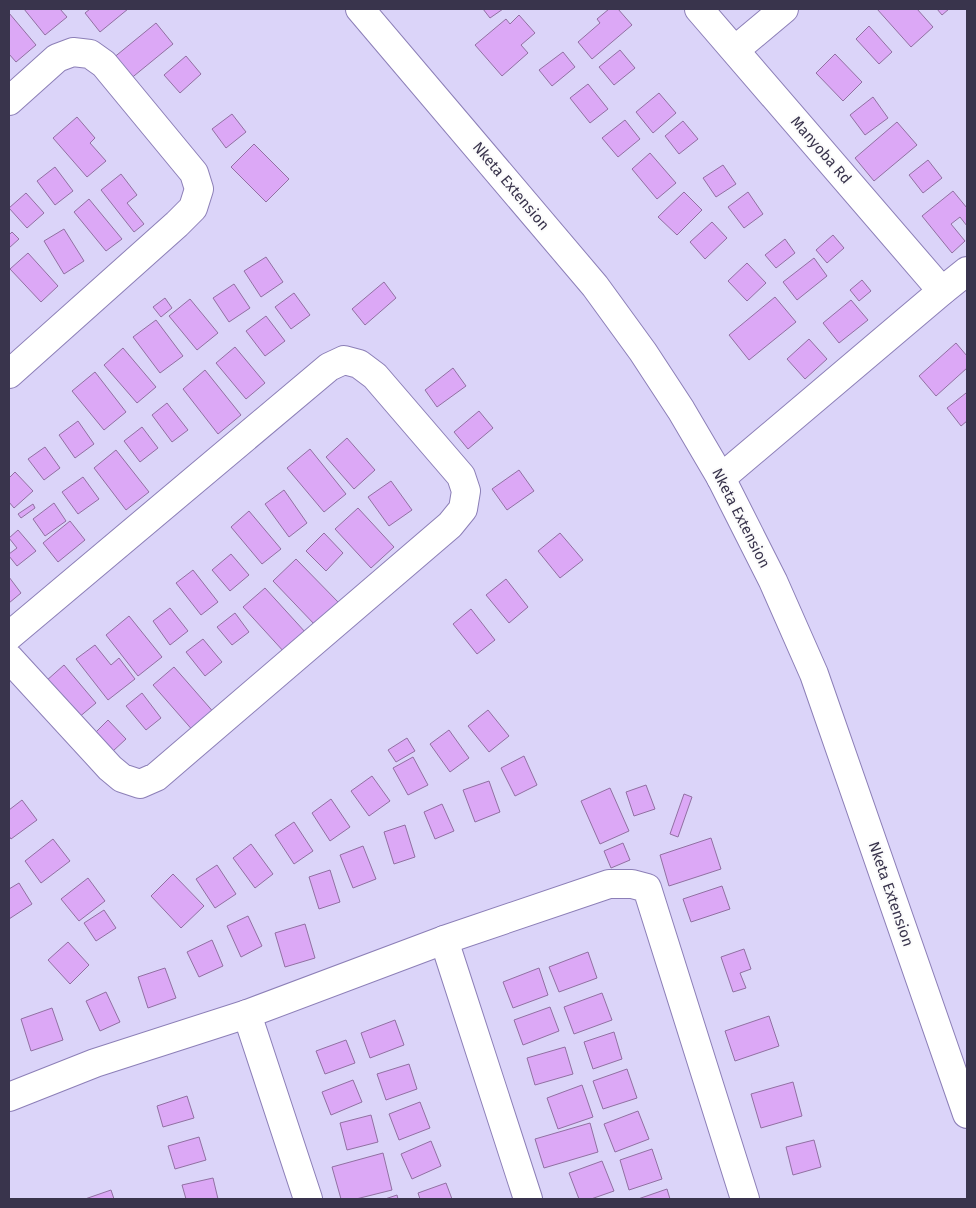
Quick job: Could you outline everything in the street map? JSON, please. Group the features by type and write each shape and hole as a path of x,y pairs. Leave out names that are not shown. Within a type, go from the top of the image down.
{"street":[{"name":"Nketa Extension","path":"360,9 595,286 677,403 721,478 773,581 814,674 960,1067 967,1114"},
{"name":"Manyoba Rd","path":"699,9 942,291"},
{"path":"735,50 784,9"},
{"path":"9,101 57,58 73,52 90,54 104,64 194,173 199,189 194,208 9,374"},
{"path":"721,478 967,272"},
{"path":"9,636 329,367 344,360 359,364 375,376 461,476 466,491 463,509 450,525 156,777 140,784 122,778 110,768 9,658"},
{"path":"9,1097 95,1063 246,1014 444,940 609,884 632,884 647,888 745,1199"},
{"path":"444,940 528,1199"},
{"path":"246,1014 308,1199"}],"building":[{"path":"24,9 60,9 67,17 45,35"},
{"path":"90,9 128,9 100,32 85,13"},
{"path":"483,9 503,9 490,18"},
{"path":"609,9 618,9 632,25 592,59 578,42 600,23 597,19"},
{"path":"877,9 917,9 933,27 911,47"},
{"path":"937,9 949,9 942,15"},
{"path":"9,13 36,45 16,62 9,54"},
{"path":"519,15 535,33 521,45 528,53 502,76 475,45 506,19 510,24"},
{"path":"156,23 173,44 129,80 112,59"},
{"path":"869,26 892,52 879,64 856,39"},
{"path":"620,50 635,68 614,85 599,67"},
{"path":"563,52 575,67 552,86 539,70"},
{"path":"835,54 862,82 843,101 816,73"},
{"path":"186,56 201,74 180,93 164,75"},
{"path":"588,84 608,109 590,123 570,98"},
{"path":"659,93 676,113 653,133 636,112"},
{"path":"873,97 888,118 865,135 850,115"},
{"path":"232,114 246,132 226,148 212,129"},
{"path":"77,117 95,138 90,143 106,161 87,177 53,138"},
{"path":"625,120 640,139 618,157 602,138"},
{"path":"683,121 698,139 679,154 665,136"},
{"path":"897,122 917,145 874,181 855,158"},
{"path":"254,144 289,179 266,202 231,167"},
{"path":"650,153 676,183 657,199 632,169"},
{"path":"928,160 942,178 923,193 909,175"},
{"path":"723,165 736,184 716,197 703,178"},
{"path":"55,167 73,191 55,205 37,181"},
{"path":"121,174 137,195 127,203 144,224 134,232 101,190"},
{"path":"953,191 967,208 967,226 960,217 951,224 965,241 952,253 922,216"},
{"path":"684,192 702,210 677,235 658,217"},
{"path":"748,192 763,214 744,228 728,207"},
{"path":"26,193 44,213 27,228 9,208"},
{"path":"89,199 122,239 106,251 74,212"},
{"path":"712,222 727,238 705,259 690,242"},
{"path":"64,229 84,261 64,274 44,241"},
{"path":"12,232 19,239 9,248 9,235"},
{"path":"833,235 844,248 827,263 816,250"},
{"path":"785,239 795,253 776,268 765,255"},
{"path":"28,253 58,286 41,302 10,269"},
{"path":"266,257 283,282 261,297 244,271"},
{"path":"814,258 827,276 797,300 783,282"},
{"path":"747,263 766,283 747,301 728,281"},
{"path":"862,280 871,291 859,301 850,290"},
{"path":"384,282 396,298 365,325 352,309"},
{"path":"234,284 250,308 229,322 213,298"},
{"path":"294,293 310,315 291,329 275,307"},
{"path":"775,297 796,322 749,360 729,335"},
{"path":"165,298 172,308 161,317 153,307"},
{"path":"190,299 218,333 197,350 169,316"},
{"path":"851,300 868,320 839,343 823,323"},
{"path":"266,316 285,341 265,356 246,331"},
{"path":"156,320 183,356 160,373 133,337"},
{"path":"809,339 827,359 805,379 787,359"},
{"path":"956,343 967,356 967,368 936,396 919,376"},
{"path":"235,347 265,383 246,399 216,363"},
{"path":"123,348 156,387 137,403 104,365"},
{"path":"453,368 466,386 437,407 425,390"},
{"path":"205,370 241,415 218,434 183,389"},
{"path":"95,372 126,412 104,430 72,391"},
{"path":"966,393 967,421 961,426 947,408"},
{"path":"167,403 188,430 172,442 152,415"},
{"path":"479,411 493,428 468,449 454,432"},
{"path":"78,421 94,444 75,458 59,435"},
{"path":"142,427 158,448 140,462 124,441"},
{"path":"347,438 375,470 354,489 326,457"},
{"path":"45,447 60,468 44,480 28,459"},
{"path":"310,449 346,494 324,512 287,468"},
{"path":"116,450 149,492 126,510 94,468"},
{"path":"519,470 534,491 507,510 492,489"},
{"path":"15,472 33,491 14,508 9,502 9,478"},
{"path":"83,477 99,499 78,514 62,492"},
{"path":"391,481 412,510 389,526 368,497"},
{"path":"284,490 307,523 289,537 265,504"},
{"path":"54,503 66,521 45,536 33,519"},
{"path":"33,504 35,508 21,518 18,514"},
{"path":"358,508 394,547 371,568 335,529"},
{"path":"249,511 281,549 262,564 231,527"},
{"path":"70,521 85,540 58,562 43,543"},
{"path":"18,530 36,551 17,566 9,554 17,548 9,538"},
{"path":"324,533 343,553 326,571 306,551"},
{"path":"560,533 583,560 560,578 538,551"},
{"path":"231,554 249,575 230,591 212,570"},
{"path":"296,559 340,604 316,626 273,581"},
{"path":"193,570 218,602 201,615 176,583"},
{"path":"9,577 21,593 9,603"},
{"path":"506,579 528,607 509,623 486,595"},
{"path":"265,588 306,633 285,653 243,607"},
{"path":"170,608 188,631 170,645 153,621"},
{"path":"471,609 495,640 477,654 453,624"},
{"path":"235,613 249,632 232,645 217,627"},
{"path":"129,616 162,657 138,676 106,635"},
{"path":"203,639 222,662 205,676 186,652"},
{"path":"95,645 111,665 119,658 135,679 108,700 76,659"},
{"path":"64,665 96,703 78,718 46,681"},
{"path":"174,667 216,715 195,733 153,685"},
{"path":"142,693 161,718 146,730 126,706"},
{"path":"488,710 509,736 489,752 468,726"},
{"path":"108,720 126,739 113,751 95,733"},
{"path":"449,730 469,758 450,772 430,744"},
{"path":"407,738 415,751 396,762 388,750"},
{"path":"524,756 537,785 515,796 501,768"},
{"path":"413,757 428,785 408,795 393,768"},
{"path":"372,776 390,801 369,816 351,791"},
{"path":"489,781 500,812 475,822 463,790"},
{"path":"646,785 655,809 634,816 626,792"},
{"path":"610,788 629,831 600,844 581,801"},
{"path":"684,794 692,797 678,837 670,834"},
{"path":"331,799 350,827 330,841 312,813"},
{"path":"22,800 37,820 11,839 9,836 9,810"},
{"path":"442,804 454,831 435,839 424,812"},
{"path":"294,822 313,851 294,864 275,835"},
{"path":"405,825 415,857 394,864 384,832"},
{"path":"711,838 721,869 669,886 660,855"},
{"path":"53,839 70,861 41,883 25,861"},
{"path":"623,843 630,860 611,868 604,851"},
{"path":"251,844 273,874 255,888 233,858"},
{"path":"363,846 376,879 353,888 340,855"},
{"path":"217,865 236,894 215,908 196,879"},
{"path":"330,870 340,902 319,909 309,877"},
{"path":"173,874 204,906 181,928 151,896"},
{"path":"88,878 105,901 79,921 61,899"},
{"path":"19,883 32,904 9,919 9,889"},
{"path":"722,886 730,909 691,922 683,899"},
{"path":"104,910 116,928 96,941 84,923"},
{"path":"248,916 262,946 241,957 227,926"},
{"path":"305,924 315,958 285,967 275,933"},
{"path":"212,940 223,966 199,977 187,952"},
{"path":"68,942 89,965 70,984 48,960"},
{"path":"744,949 751,969 740,973 746,988 733,992 721,957"},
{"path":"588,952 597,978 559,992 549,967"},
{"path":"165,968 176,998 148,1008 138,977"},
{"path":"539,968 548,995 513,1008 503,982"},
{"path":"106,992 120,1022 100,1031 86,1001"},
{"path":"602,993 612,1020 574,1034 564,1007"},
{"path":"550,1007 559,1031 523,1045 514,1020"},
{"path":"52,1008 63,1040 31,1051 21,1019"},
{"path":"769,1016 779,1046 735,1061 725,1031"},
{"path":"395,1020 404,1045 370,1058 361,1033"},
{"path":"614,1032 622,1059 593,1069 584,1042"},
{"path":"346,1040 355,1063 325,1074 316,1051"},
{"path":"565,1047 573,1074 535,1085 527,1058"},
{"path":"409,1064 417,1089 386,1100 377,1074"},
{"path":"627,1069 637,1098 603,1109 593,1081"},
{"path":"353,1080 362,1102 331,1115 322,1092"},
{"path":"793,1082 802,1116 761,1128 751,1094"},
{"path":"582,1085 593,1117 558,1129 547,1098"},
{"path":"187,1096 194,1118 163,1127 157,1106"},
{"path":"420,1102 430,1128 399,1140 389,1114"},
{"path":"638,1111 649,1139 615,1152 604,1124"},
{"path":"371,1115 378,1142 347,1150 340,1123"},
{"path":"590,1123 598,1152 544,1168 535,1139"},
{"path":"199,1137 206,1160 175,1169 168,1146"},
{"path":"814,1140 821,1167 793,1175 786,1147"},
{"path":"431,1141 441,1166 412,1179 401,1154"},
{"path":"652,1149 662,1179 629,1190 620,1160"},
{"path":"383,1153 392,1190 356,1199 341,1199 332,1167"},
{"path":"602,1161 614,1191 591,1199 579,1199 569,1173"},
{"path":"213,1178 218,1199 186,1199 182,1185"},
{"path":"446,1183 452,1199 420,1199 418,1193"},
{"path":"667,1189 670,1199 638,1199"},
{"path":"111,1190 114,1199 85,1199"},
{"path":"397,1195 398,1199 385,1199"}]}
